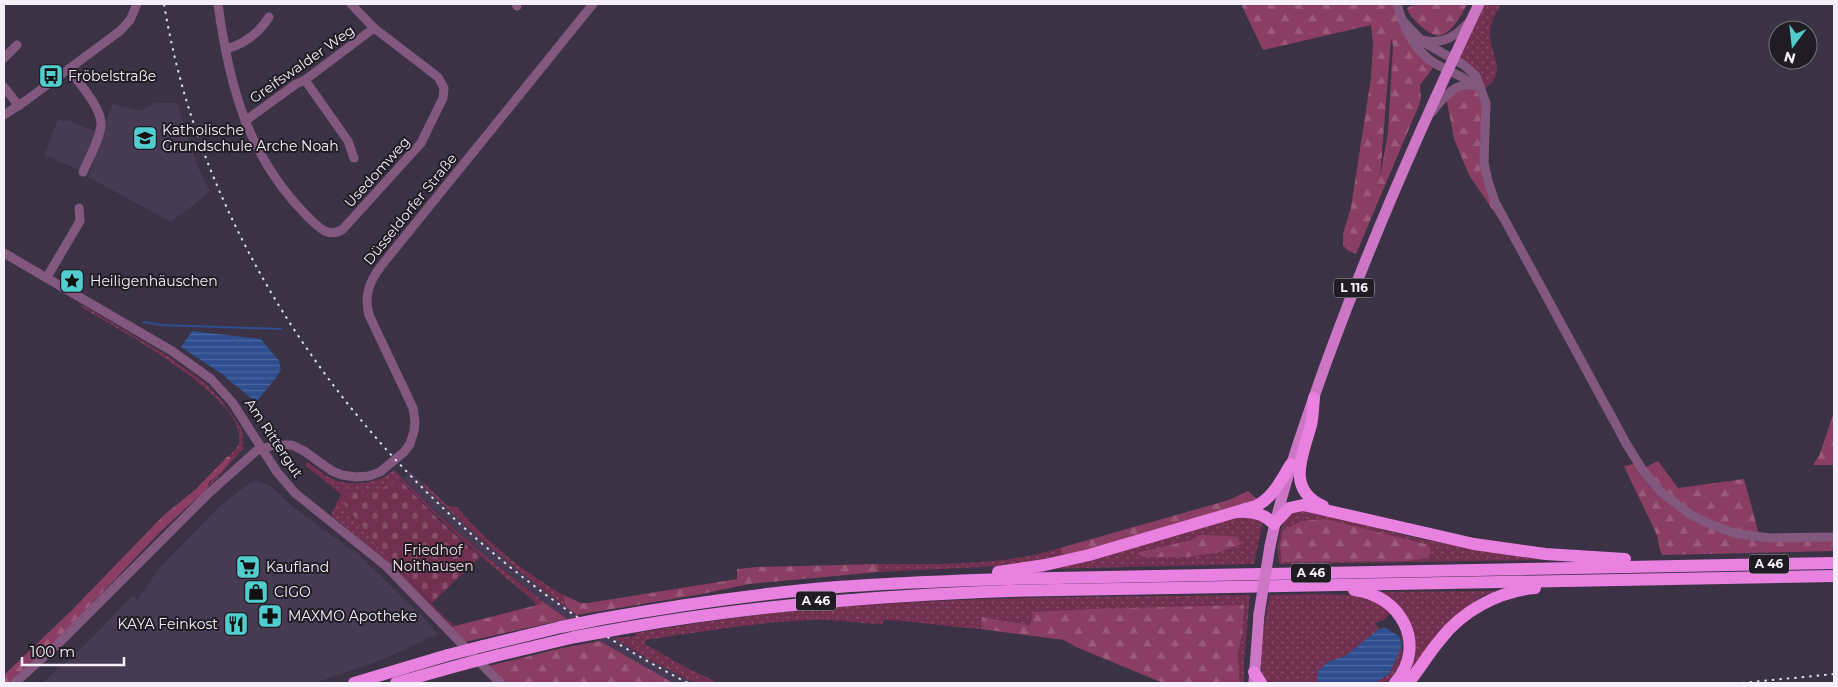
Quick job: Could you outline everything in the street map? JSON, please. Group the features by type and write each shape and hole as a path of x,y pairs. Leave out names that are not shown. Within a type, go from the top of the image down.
{"highway":[{"path":"1314,398 1312,420 1300,464 1300,479 1304,490 1310,498 1320,505 1340,513"},
{"path":"917,582 955,575 1009,571 1068,560 1238,512 1265,501 1276,489 1291,464"},
{"path":"1238,512 1259,514 1271,520 1274,524 1284,512 1294,506 1311,506 1450,540 1510,550 1571,557 1704,565"},
{"name":"A 46","path":"354,683 448,655 561,627 748,596 815,589 917,582 1008,579 1834,563"},
{"name":"A 46","path":"396,683 575,637 749,608 864,598 1009,591 1834,576"},
{"path":"1408,683 1445,633 1482,605 1520,590 1568,585 1588,580"},
{"path":"1296,586 1362,592 1380,597 1394,608 1407,629 1409,644 1406,666 1395,683"}],"main road":[{"name":"L 116","path":"1256,679 1259,614 1270,546 1274,524 1291,464 1363,265 1421,128 1477,8"}],"street":[{"path":"4,115 19,106 125,27 136,4"},
{"path":"218,4 232,79 245,121"},
{"path":"352,4 374,28"},
{"name":"Düsseldorfer Straße","path":"262,448 276,444 295,446 334,472 359,477 369,476 384,469 408,446 415,429 414,411 369,315 367,300 370,284 381,266 593,4"},
{"path":"1397,4 1403,21 1418,50 1432,61 1451,65"},
{"path":"1418,39 1434,42 1450,38 1460,31 1477,8"},
{"path":"226,49 236,46 261,30 269,17"},
{"path":"1403,21 1418,39 1480,88 1487,106 1484,163 1493,197 1627,445 1649,478 1665,496 1685,511 1706,523 1724,530 1760,538 1834,537"},
{"name":"Greifswalder Weg","path":"245,121 296,84 305,80 374,28"},
{"name":"Usedomweg","path":"245,121 257,149 274,178 305,214 328,233 336,233 344,229 418,148 442,101 444,88 441,81 434,74 374,28"},
{"path":"4,58 18,45"},
{"path":"69,69 94,104 101,122 100,131 83,172"},
{"path":"305,80 348,141 354,158"},
{"path":"1421,128 1439,103 1453,89 1466,84 1480,88"},
{"path":"4,87 19,106"},
{"path":"48,277 80,221 79,208"},
{"name":"Am Rittergut","path":"4,253 172,351 203,372 219,386 232,402 281,477 298,496 386,566 500,683"},
{"path":"15,683 60,642 239,464 262,448"}],"shaded area":[{"name":"Katholische Grundschule Arche Noah","path":"154,103 177,103 197,165 210,192 171,222 88,177 112,104 141,111"},
{"path":"58,119 65,122 66,120 97,132 82,171 44,155"},
{"path":"410,471 466,526 577,615 633,650 695,683 673,683 644,668 587,633 529,591 485,556 417,493 403,478"},
{"path":"255,479 272,487 293,507 359,555 438,634 384,659 315,683 42,683 86,644 133,595 137,600 161,566 220,506"}],"green space":[{"path":"1241,4 1397,4 1405,27 1436,64 1420,85 1421,98 1419,105 1356,254 1347,250 1343,245 1343,234 1351,207 1371,78 1373,44 1371,25 1263,50","holes":["1391,39 1393,45 1388,132 1380,177"]},
{"path":"1416,4 1467,4 1452,28 1438,36 1424,29 1412,17 1407,8"},
{"path":"1479,4 1501,4 1490,29 1497,71 1495,78 1482,90 1478,82 1453,59"},
{"path":"1458,87 1482,90 1486,175 1526,259 1469,175 1454,139 1446,96"},
{"path":"82,305 166,355 206,384 221,400 241,428 243,435 242,445 244,448 208,488 214,477 231,459 227,457 234,451 239,442 236,425 223,405 202,385 176,366 121,330 81,307"},
{"path":"1834,412 1834,465 1813,465 1819,456"},
{"path":"227,457 231,459 221,472 209,482 208,488 161,531 59,638 9,683 4,683 4,675 70,612 164,515 195,490"},
{"path":"1658,461 1678,488 1744,479 1760,538 1834,537 1834,551 1662,555 1656,533 1624,466 1638,463 1642,469"},
{"path":"308,462 330,478 353,483 375,481 394,470 437,513 485,556 545,603 536,606 534,601 465,542 400,479 372,492 359,493 343,490 341,494 305,465"},
{"name":"Friedhof Noithausen","path":"399,479 440,521 480,557 432,603 389,559 339,498 343,490 359,493 372,492"},
{"path":"424,483 448,506 457,507 506,556 563,595 566,607 529,579 476,534 424,486"},
{"path":"1248,491 1257,499 1249,503 1065,556 1060,548 1229,500"},
{"path":"339,498 389,559 454,625 451,627 387,562 331,515"},
{"path":"1297,509 1415,538 1540,560 1280,564 1278,546 1282,527 1286,515"},
{"path":"1231,517 1253,517 1263,522 1254,564 1045,569"},
{"path":"1325,519 1429,545 1431,552 1427,558 1409,561 1282,562 1280,546 1283,530 1302,521"},
{"path":"1200,535 1233,536 1238,538 1241,544 1217,553 1185,557 1143,557 1137,553 1191,540"},
{"path":"1060,548 1065,556 1003,566 879,572 877,564 946,564 992,561 1038,554"},
{"path":"877,564 879,572 749,584 702,594 577,615 566,607 563,595 581,603 588,603 737,579 737,569"},
{"path":"1498,591 1480,597 1434,638 1405,681 1413,647 1378,592"},
{"path":"1250,595 1244,683 1240,683 1238,654 1242,634 1030,625 982,617 981,629 884,620 882,624 813,620 750,625 646,640 645,644 689,669 719,683 695,683 650,660 614,638 722,620 865,605 1009,598"},
{"path":"1270,595 1352,595 1372,599 1390,613 1384,620 1375,623 1379,629 1345,656 1328,662 1317,681 1322,683 1267,683 1262,674 1261,656"},
{"path":"545,603 567,619 465,642 451,627"},
{"path":"1244,605 1242,634 1238,654 1240,683 1163,683 1076,647 1064,640 981,629 982,617 1030,625 1034,612"},
{"path":"1401,629 1402,652 1396,670 1387,683 1374,683 1389,674 1401,648"},
{"path":"600,641 673,683 505,683 488,666 562,648"}],"water":[{"path":"192,331 261,339 279,361 281,369 256,402 219,372 181,347"},
{"path":"1386,628 1400,637 1401,648 1389,674 1374,683 1322,683 1317,681 1318,671 1328,662 1345,656 1379,629"}],"waterway":[{"path":"144,322 160,325 281,329"}],"railway":[{"path":"164,4 190,111 230,214 283,312 347,403 421,487 504,562 593,628 688,683"},
{"path":"1742,683 1834,674"}],"place":[{"name":"Fröbelstraße","path":"51,76"},
{"name":"Katholische Grundschule Arche Noah","path":"145,138"},
{"name":"Heiligenhäuschen","path":"72,281"},
{"name":"Kaufland","path":"248,567"},
{"name":"CIGO","path":"256,592"},
{"name":"MAXMO Apotheke","path":"270,616"},
{"name":"KAYA Feinkost","path":"236,624"}]}
